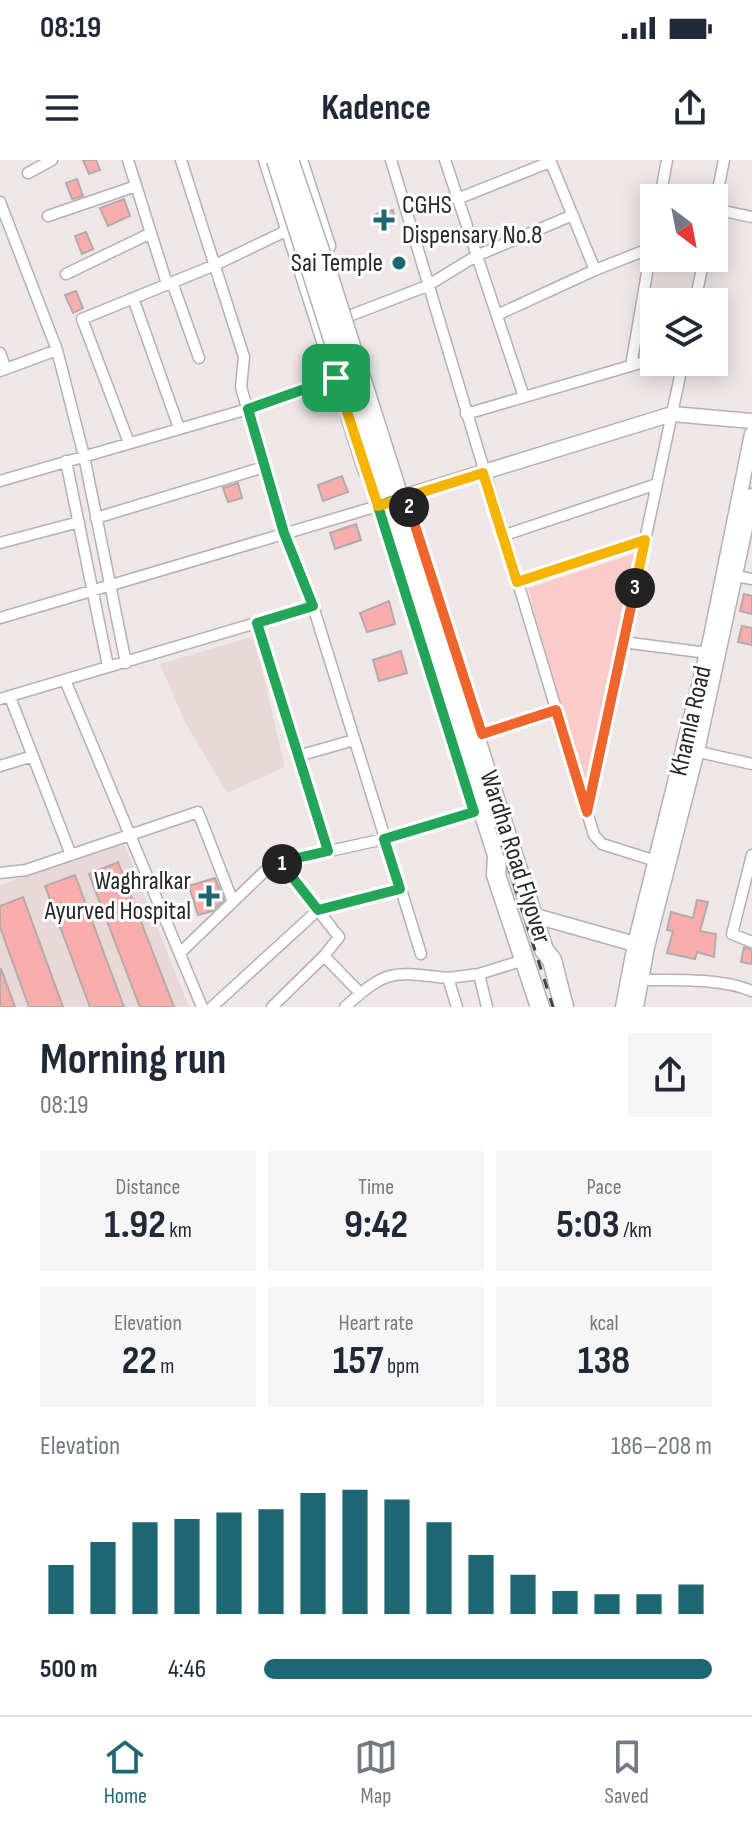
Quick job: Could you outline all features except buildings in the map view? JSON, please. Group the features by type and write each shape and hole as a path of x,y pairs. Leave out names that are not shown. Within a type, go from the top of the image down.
{"highway":[{"name":"Wardha Road Flyover","path":"276,160 497,855 496,875"},
{"name":"Wardha Road Flyover","path":"289,160 383,441 540,940 552,960 564,1007"},
{"path":"496,875 540,1007"}],"street":[{"path":"28,173 52,160"},
{"path":"128,160 151,233 199,358"},
{"path":"181,160 244,357 241,387 264,467 284,533 313,606 421,954"},
{"path":"266,160 496,875"},
{"path":"300,160 552,960"},
{"path":"445,160 524,397"},
{"path":"665,184 667,160"},
{"path":"724,160 714,209 752,217"},
{"path":"395,161 427,286 594,835 602,844 656,861"},
{"path":"457,199 550,161 595,270"},
{"path":"48,216 136,186"},
{"path":"0,202 57,350 82,456 96,518 108,666"},
{"path":"349,316 427,286 476,256 573,215"},
{"path":"129,443 82,319 215,265 288,230"},
{"path":"66,274 151,233"},
{"path":"497,315 640,252"},
{"path":"631,366 647,272"},
{"path":"133,298 179,428"},
{"path":"0,353 3,370 57,350"},
{"path":"466,414 640,363"},
{"path":"587,812 680,376"},
{"path":"0,481 248,409 336,378"},
{"path":"0,618 378,506 672,414 752,421"},
{"name":"Khamla Road","path":"636,1007 641,980 641,946 656,861 691,750 707,653 752,434"},
{"path":"68,461 79,522 126,663"},
{"path":"96,518 264,467"},
{"path":"502,536 657,484"},
{"name":"Khamla Road","path":"623,1007 736,576 752,496"},
{"path":"0,543 79,522"},
{"path":"517,582 645,540"},
{"path":"736,576 752,579"},
{"path":"71,855 33,756 5,698 313,606"},
{"path":"257,623 328,851"},
{"path":"623,642 707,653"},
{"path":"65,680 202,1007"},
{"path":"482,734 556,710"},
{"path":"298,756 354,740"},
{"path":"691,750 752,764"},
{"path":"0,766 33,756"},
{"path":"0,873 26,870 198,812 233,902"},
{"path":"180,953 266,870 280,862 384,839 474,812"},
{"path":"752,855 732,934 752,942"},
{"path":"277,1005 339,937 280,862"},
{"path":"212,1007 318,910 400,889"},
{"path":"539,917 641,946"},
{"path":"324,956 360,993"},
{"path":"345,1007 380,978 404,972 448,978 479,974 524,960"},
{"path":"479,974 487,1007"},
{"path":"448,978 455,1006"},
{"path":"641,980 699,982 743,987 752,991"}],"shaded area":[{"path":"643,551 617,637 582,795 528,588"},
{"path":"254,636 285,767 227,793 184,720 160,664"},
{"path":"123,841 189,1007 0,1007 0,885"}],"railway":[{"path":"282,160 553,1007"}],"place":[{"name":"CGHS Dispensary No.8","path":"384,220"},
{"name":"Sai Temple","path":"399,263"},
{"name":"Waghralkar Ayurved Hospital","path":"209,896"}],"route":[{"path":"336,378 248,409 284,533 313,606 257,623 328,851 280,862 318,910 400,889 384,839 474,812 378,506 405,496 482,734 556,710 587,812 645,540 517,582 483,473 405,496 378,506 336,378"}]}
